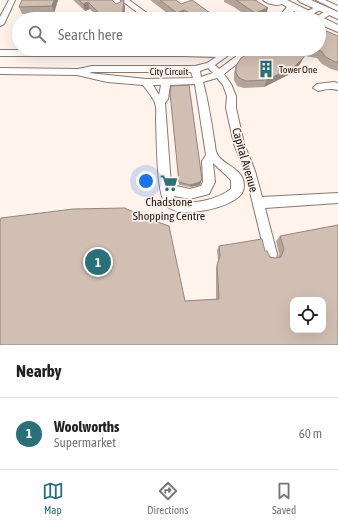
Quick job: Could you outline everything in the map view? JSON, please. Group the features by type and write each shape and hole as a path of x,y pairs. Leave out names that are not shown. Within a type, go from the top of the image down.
{"highway":[{"path":"303,0 319,4 335,12"},
{"path":"285,3 303,12"},
{"path":"326,23 338,30"},
{"path":"326,29 338,30"}],"street":[{"path":"0,24 12,0"},
{"path":"124,0 141,12"},
{"path":"266,0 275,3 285,3"},
{"path":"309,12 319,4"},
{"path":"0,53 12,53"},
{"name":"City Circuit","path":"0,71 78,72 92,69 195,69 208,66 223,56"},
{"name":"City Circuit","path":"78,72 99,78 146,82 198,81 217,75 243,56"},
{"name":"Capital Avenue","path":"208,66 217,75 225,104 231,108 239,144 252,171 257,203 338,198"},
{"path":"146,82 160,103 165,184 168,190 170,202 177,206 197,208 235,194 238,183 234,174 212,156 195,69"},
{"path":"160,103 163,99 166,82"},
{"path":"318,88 320,86 334,85 338,87"},
{"path":"168,190 175,190 189,195 205,190 210,182 207,161 212,156"},
{"path":"205,190 216,201"},
{"path":"257,203 271,254"}],"building":[{"path":"22,0 54,0 52,6 19,7"},
{"path":"79,0 112,0 116,4 124,0 123,12 98,12 88,2 83,4"},
{"path":"160,0 176,0 181,4 192,0 209,12 188,12 184,10 176,12"},
{"path":"236,0 255,0 268,8 254,12"},
{"path":"326,31 338,36 338,62 326,57"},
{"name":"Tower One","path":"244,56 304,56 295,66 267,80 246,81 239,78 236,73 236,66 241,58"},
{"name":"Chadstone Shopping Centre","path":"189,85 202,179 200,182 190,185 179,182 170,93 171,86"},
{"name":"Chadstone Shopping Centre","path":"125,208 146,218 169,226 185,301 219,299 217,265 220,256 219,246 262,239 265,251 267,251 270,257 281,257 284,249 280,236 338,225 338,345 0,345 1,218 73,209"}],"place":[{"name":"Tower One","path":"266,69"},
{"name":"Chadstone Shopping Centre","path":"169,183"},
{"name":"Woolworths","path":"98,262"}]}
